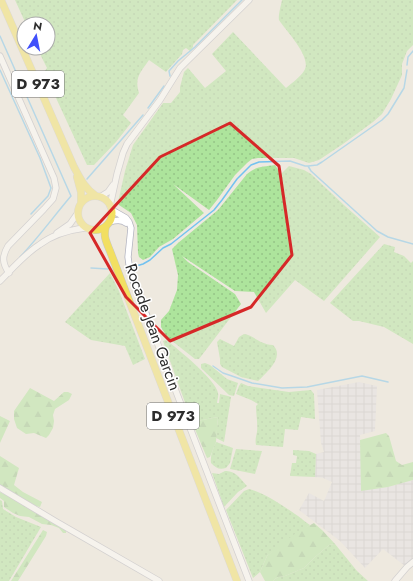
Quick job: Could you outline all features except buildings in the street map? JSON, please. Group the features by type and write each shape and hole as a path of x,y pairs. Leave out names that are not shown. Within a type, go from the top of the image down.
{"main road":[{"name":"D 973","path":"1,0 74,167 86,187 98,196"},
{"name":"D 973","path":"74,167 81,192 81,202"},
{"path":"98,196 104,199 111,208 112,214 108,224 102,229 88,229 81,224 77,214 79,206 81,202 88,197 98,196"},
{"name":"Rocade Jean Garcin","path":"108,224 104,235 237,581"},
{"name":"Rocade Jean Garcin","path":"88,229 98,233 102,237 110,251"}],"street":[{"path":"131,228 126,218 111,208 117,174 127,144 160,100 180,68 249,0"},
{"path":"0,56 56,185 53,198 5,251 4,264 9,273"},
{"path":"98,196 110,190 117,174"},
{"path":"0,281 35,247 67,226 73,221 77,214"},
{"path":"108,224 115,220 121,220 128,224 131,228"},
{"name":"Rocade Jean Garcin","path":"131,228 128,257 130,272 249,581"},
{"path":"49,239 70,230 88,229"},
{"path":"0,488 160,581"},
{"path":"395,581 413,562"}],"highlighted area":[{"path":"230,123 279,166 292,255 251,307 170,341 126,297 90,233 160,157"}],"shaded area":[{"path":"359,382 377,386 375,431 360,435 361,490 388,487 413,480 413,560 405,566 383,549 365,568 340,541 299,510 309,493 324,501 332,482 323,478 315,477 316,454 324,452 321,443 317,390"}],"green space":[{"path":"15,0 237,0 193,45 190,51 186,48 183,50 182,54 166,72 149,60 139,75 137,83 139,93 123,115 131,123 116,142 94,165 87,165 44,72 47,68 41,56 56,56 56,16 22,16"},
{"path":"282,0 413,0 413,45 407,51 402,64 402,75 391,99 382,114 373,122 319,160 309,163 294,158 252,159 235,175 209,210 173,184 204,213 173,239 159,247 150,257 143,260 139,257 138,253 137,225 131,213 119,205 118,202 133,145 163,103 171,103 180,92 184,72 188,68 205,88 226,71 212,54 233,32 286,88 298,78 306,66 305,59 298,45 279,20"},
{"path":"275,165 281,174 289,166 304,170 311,174 380,237 324,301 295,280 266,313 254,292 235,291 182,256 188,262 235,294 241,304 199,359 195,359 167,337 161,327 161,320 169,311 177,290 178,275 172,249 218,210 250,171 257,168"},
{"path":"384,244 395,247 394,252 404,256 411,263 413,261 413,344 384,327 353,321 330,303"},
{"path":"110,273 119,291 145,359 133,365 125,346 91,340 65,322"},
{"path":"244,334 264,343 273,345 276,350 276,359 258,381 241,377 222,367 220,364 217,342 220,339 234,346 239,337"},
{"path":"166,340 196,365 211,380 218,393 217,403 219,403 220,394 231,397 224,442 216,438 218,417 192,422 163,341"},
{"path":"205,363 210,365 227,379 238,383 234,396 229,395 201,368 201,364"},
{"path":"241,383 248,386 289,392 311,390 314,394 315,419 301,417 298,430 285,429 283,447 256,445 256,406 258,404 236,394"},
{"path":"30,388 54,401 64,392 72,394 69,400 55,409 53,415 53,428 46,438 34,433 26,434 17,428 14,419 14,411"},
{"path":"0,416 10,421 0,443"},
{"path":"218,417 216,442 210,457 207,458 192,422"},
{"path":"386,433 389,436 396,461 402,465 413,462 413,480 388,487 361,491 360,440"},
{"path":"216,442 233,448 230,463 226,468 218,468 211,463 211,455"},
{"path":"236,449 262,451 255,474 230,469"},
{"path":"293,450 309,451 316,454 315,477 290,476 292,463 296,463 297,456 293,455"},
{"path":"0,456 19,468 14,485 23,492 42,502 40,507 0,486"},
{"path":"225,471 235,473 247,486 238,492 224,507 212,473 219,474"},
{"path":"249,489 261,493 273,500 310,525 267,556 260,572 253,578 226,510 244,491"},
{"path":"0,492 20,502 66,530 66,533 63,533 59,528 42,524 29,517 20,516 13,513 4,507 4,501 0,498"},
{"path":"0,500 2,501 3,509 16,517 41,527 9,581 0,581"},
{"path":"314,523 335,544 329,545 304,568 285,576 278,577 273,581 265,581 260,572 267,556 299,531"},
{"path":"43,530 47,532 46,536 18,581 11,581"},
{"path":"335,544 357,571 368,581 273,581 278,577 285,576 304,568 329,545"}],"waterway":[{"path":"170,76 169,71 178,61 195,47 242,0"},
{"path":"0,36 71,196 40,235 20,257"},
{"path":"407,65 408,57 413,51"},
{"path":"0,70 40,158 51,188 48,196 31,214"},
{"path":"133,267 150,260 163,248 171,244 214,210 237,179 251,165 259,162 290,161 305,166 317,165 382,120 388,114 404,88 407,70"},
{"path":"148,108 164,86"},
{"path":"87,179 143,115"},
{"path":"308,166 311,171 377,231 388,237 413,244"},
{"path":"91,268 108,269"},
{"path":"213,366 223,373 252,383 282,388 307,387 362,376 388,382"}]}
